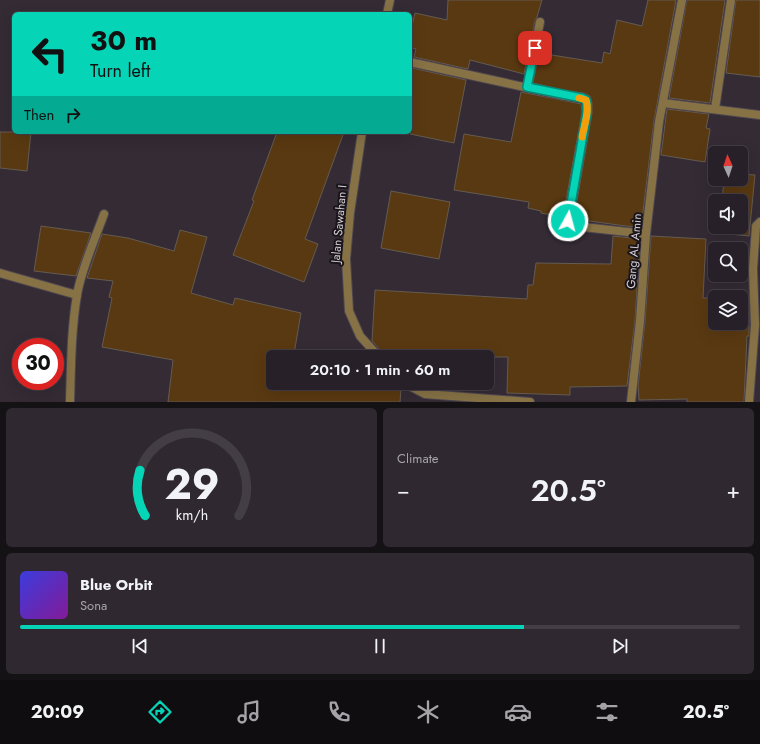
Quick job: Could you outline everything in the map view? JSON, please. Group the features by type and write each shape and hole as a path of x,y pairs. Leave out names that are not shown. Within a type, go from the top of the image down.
{"street":[{"path":"387,12 390,0"},
{"name":"Gang AL Amin","path":"631,402 640,321 646,234 659,122 682,0"},
{"path":"715,109 731,0"},
{"path":"527,87 540,22"},
{"path":"412,62 586,100 587,112 568,221 574,226 646,234"},
{"path":"663,103 760,114"},
{"name":"Jalan Sawahan I","path":"362,134 350,213 346,259 349,311 360,336 373,350"},
{"path":"70,402 71,359 77,295 81,279 104,214"},
{"path":"749,402 755,325 756,226 760,222"},
{"path":"0,273 77,295"},
{"path":"414,390 425,398 530,402"}],"building":[{"path":"448,0 542,0 535,21 524,74 470,60 468,69 414,57 416,49 412,48 412,26 415,13 447,20"},
{"path":"648,0 676,0 654,121 641,228 574,219 592,113 592,103 590,96 584,93 566,91 533,83 539,53 602,63 604,52 610,54 617,20 642,26"},
{"path":"687,0 725,0 710,103 669,98"},
{"path":"736,0 760,0 760,77 726,73"},
{"path":"412,68 466,80 454,143 410,134 412,134"},
{"path":"521,92 581,104 582,112 563,217 541,213 541,211 528,208 529,202 454,190 464,134 511,142"},
{"path":"667,109 709,114 706,128 710,129 705,162 661,155"},
{"path":"0,132 12,132 12,134 31,134 27,171 0,168"},
{"path":"276,134 343,134 305,239 318,244 304,282 233,255 254,201 252,200"},
{"path":"748,174 755,175 749,236 730,234 748,234 748,194 723,194 723,186 748,186"},
{"path":"391,191 450,202 439,259 381,248"},
{"path":"41,226 91,233 76,276 34,271"},
{"path":"180,230 207,237 191,293 233,305 235,298 301,313 295,350 266,350 266,390 401,390 400,402 168,402 173,360 102,347 112,298 109,297 113,281 87,278 102,234 128,238 174,251"},
{"path":"613,236 640,239 635,321 627,386 570,387 570,395 507,393 508,357 494,357 494,350 380,350 372,341 375,290 527,299 528,285 533,285 536,263 611,264"},
{"path":"651,236 706,239 703,298 708,298 708,330 748,330 749,297 749,336 747,336 744,402 687,402 687,399 639,400 638,386 645,322"}],"slow traffic":[{"path":"579,98 586,100 587,104 582,137"}],"route":[{"path":"535,48 527,87 565,96 582,98 586,100 587,104 587,112 568,221"}]}
